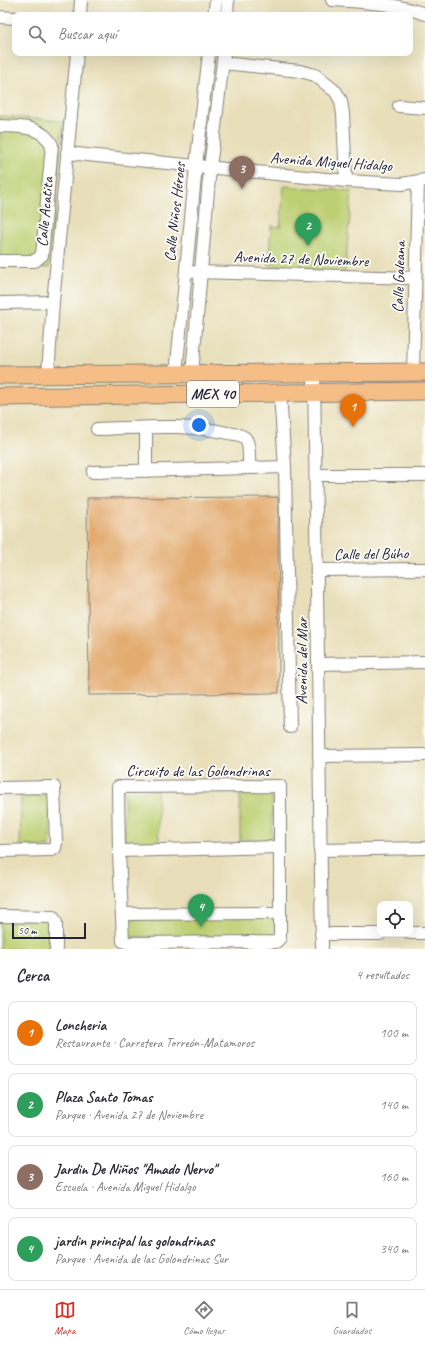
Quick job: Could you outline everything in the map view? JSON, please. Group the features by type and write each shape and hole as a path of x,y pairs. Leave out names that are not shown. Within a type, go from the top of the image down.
{"highway":[{"name":"MEX 40","path":"0,375 419,372"},
{"name":"MEX 40","path":"0,397 425,391"}],"street":[{"path":"80,12 81,0"},
{"path":"214,12 216,0"},
{"path":"227,12 228,0"},
{"path":"332,0 385,2 425,14"},
{"path":"0,17 12,18"},
{"name":"Calle Acatita","path":"48,375 53,302 77,56"},
{"name":"Calle Niños Héroes","path":"184,374 185,271 209,56"},
{"path":"223,58 300,70 315,76 336,92 341,101 343,114 346,182"},
{"name":"Calle Niños Héroes","path":"184,374 201,272 210,168 223,58"},
{"path":"399,106 425,108"},
{"path":"0,126 27,128 38,131 48,137 52,145 42,255 35,261 0,261"},
{"name":"Avenida Miguel Hidalgo","path":"67,153 346,182 382,184 423,181"},
{"name":"Calle Galeana","path":"419,372 415,278 423,181"},
{"name":"Avenida 27 de Noviembre","path":"185,271 415,278"},
{"path":"0,303 53,302"},
{"name":"Avenida del Mar","path":"314,372 318,570 322,949"},
{"path":"280,393 285,467 290,727"},
{"path":"96,429 198,427 239,435 245,438 248,444 249,468"},
{"path":"146,428 146,471"},
{"path":"93,472 285,467"},
{"path":"316,476 425,475"},
{"name":"Calle del Búho","path":"318,570 425,569"},
{"path":"318,664 425,662"},
{"path":"319,756 425,755"},
{"name":"Circuito de las Golondrinas","path":"280,786 280,847 280,938 276,942 196,946 125,942 123,939 118,787 280,786"},
{"path":"0,788 54,787 56,842 55,848 52,850 0,851"},
{"path":"119,850 280,847"},
{"path":"320,850 425,848"},
{"path":"123,914 280,913"},
{"path":"0,916 53,917 56,923 56,949"},
{"path":"413,933 425,933"},
{"path":"321,934 377,934"}],"green space":[{"path":"0,116 63,121 49,268 0,266"},
{"path":"284,186 352,191 345,272 268,265 271,226 280,227"},
{"path":"240,789 272,789 272,840 240,840"},
{"path":"157,790 159,844 125,845 124,791"},
{"path":"21,795 50,795 50,847 20,846"},
{"path":"275,916 275,936 128,937 127,919"},
{"path":"53,918 53,949 0,949 0,919"}],"building":[{"path":"278,497 279,693 89,695 87,498"}],"place":[{"name":"Jardin De Niños \"Amado Nervo\"","path":"242,189"},
{"name":"Plaza Santo Tomas","path":"308,246"},
{"name":"Loncheria","path":"353,427"},
{"name":"jardin principal las golondrinas","path":"201,927"}]}
